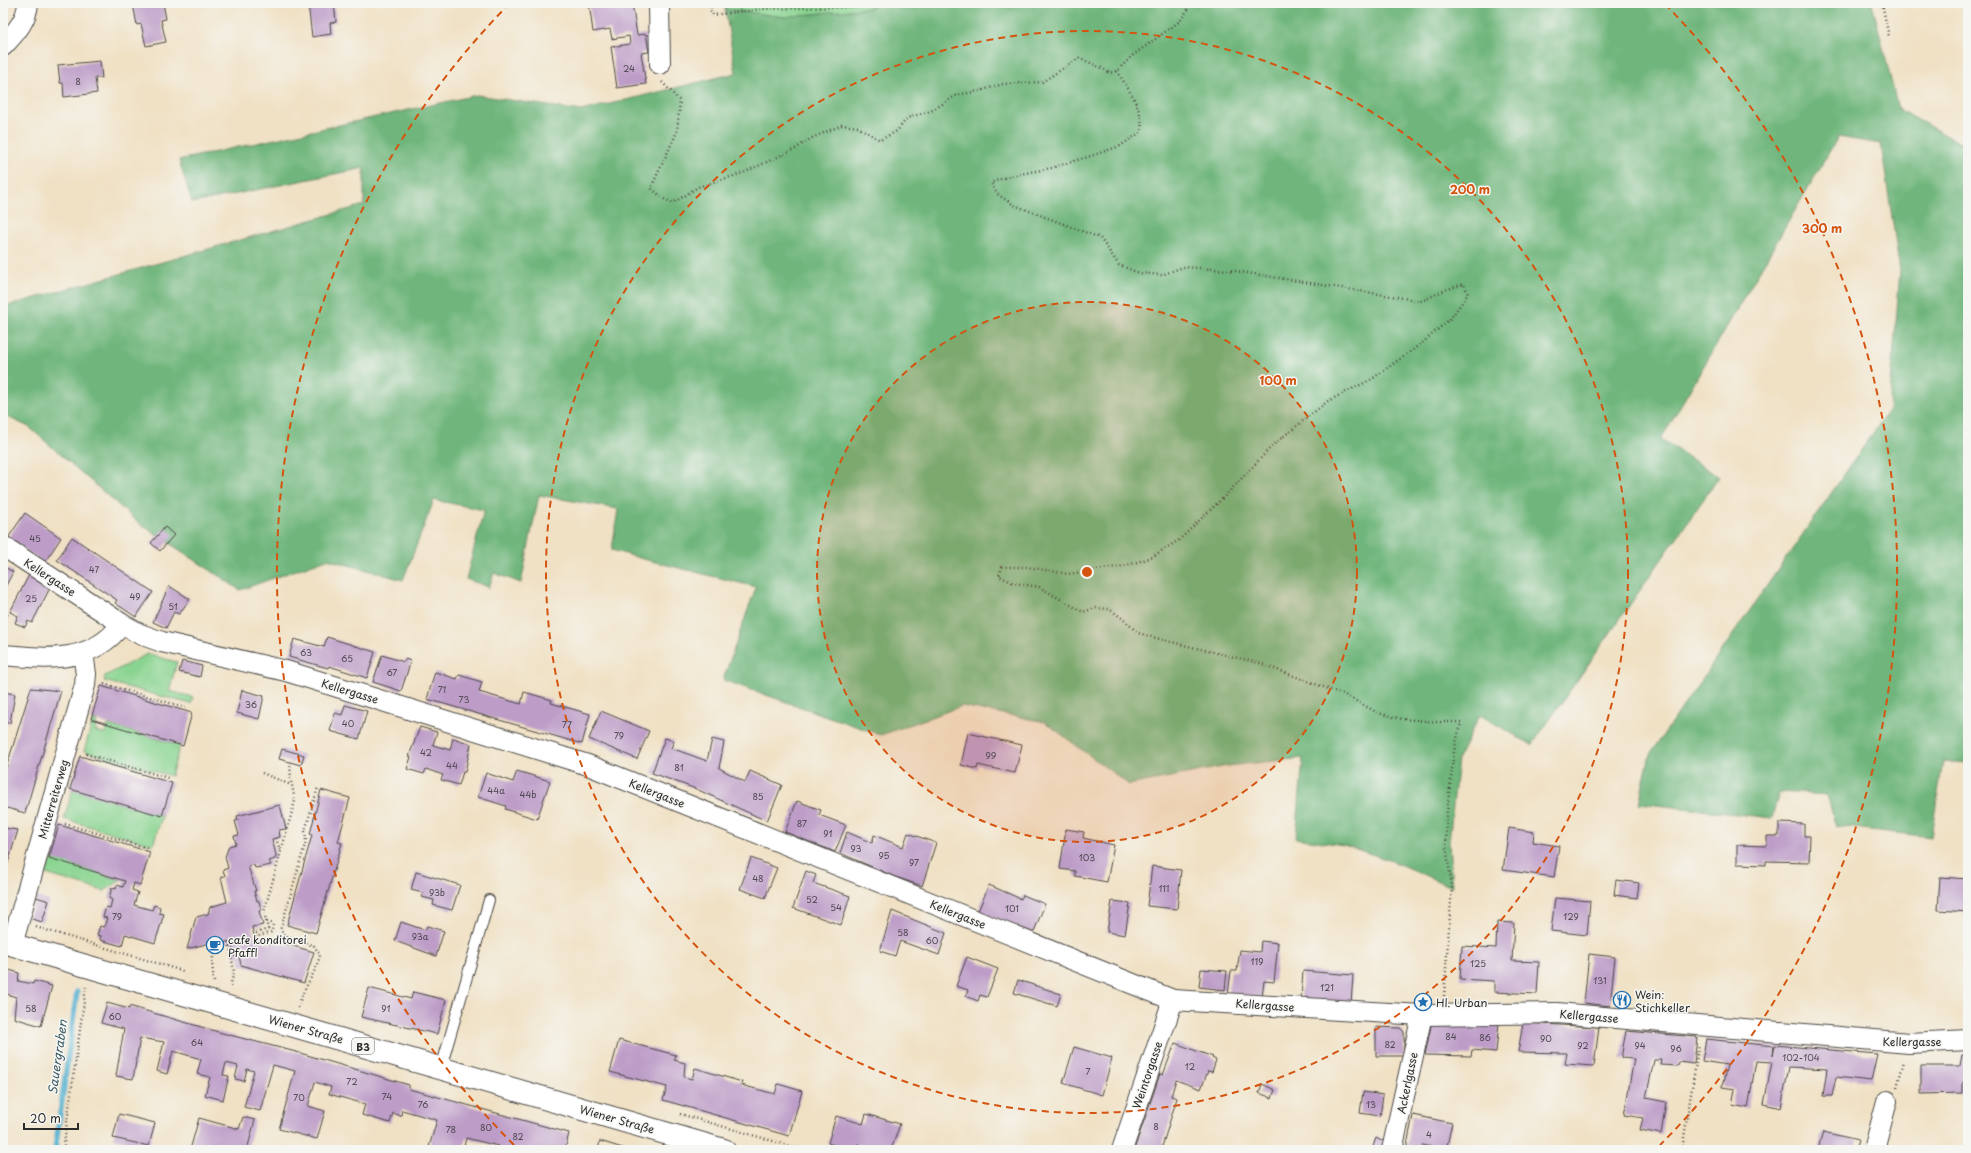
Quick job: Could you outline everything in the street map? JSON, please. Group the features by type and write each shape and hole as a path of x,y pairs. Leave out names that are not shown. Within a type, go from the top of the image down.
{"main road":[{"name":"Wiener Straße","path":"8,943 724,1150"}],"street":[{"path":"3,46 26,16 28,3"},
{"path":"658,3 660,64"},
{"name":"Kellergasse","path":"3,546 122,624 140,634 162,642 286,672 588,765 1173,1000 1422,1015 1557,1013 1909,1043 1968,1040"},
{"path":"3,655 46,658 83,653 105,643 122,624"},
{"name":"Mitterreiterweg","path":"8,943 48,819 86,678 83,653"},
{"name":"Weintorgasse","path":"1122,1150 1173,1000"},
{"name":"Ackerlgasse","path":"1392,1150 1422,1015"},
{"path":"1874,1150 1887,1100"}],"lane":[{"path":"441,1068 489,900"}],"path":[{"path":"712,3 710,10 713,15 762,9 847,7 865,3"},
{"path":"1187,3 1191,5 1200,3"},
{"path":"1882,3 1889,37"},
{"path":"660,64 660,80 680,101 677,132 651,188 664,199 673,203 698,187 743,172 795,149 812,138 842,125 858,127 880,140 896,131 907,118 931,111 957,95 979,91 1003,84 1042,82 1079,58 1102,68 1109,73 1117,71 1132,56 1180,21 1191,5"},
{"path":"1117,71 1135,100 1142,126 1142,132 1120,146 1091,156 991,183 996,194 1014,206 1100,238 1119,266 1139,273 1162,274 1183,267 1229,270 1422,301 1445,290 1464,284 1468,294 1451,318 1420,344 1372,379 1328,401 1274,444 1227,494 1179,540 1150,558 1124,566 1068,574 1028,567 1002,567 999,576 1014,583 1040,587 1083,612 1095,608 1108,609 1122,618 1138,633 1266,665 1345,695 1378,714 1402,719 1431,722 1461,722 1454,752 1447,812 1446,847 1452,887 1442,1015"},
{"path":"86,678 126,692 171,705 188,708"},
{"path":"67,748 168,778"},
{"path":"105,764 106,760"},
{"path":"266,922 273,923 272,932 256,937 256,933 267,929 264,912 295,801 290,763"},
{"path":"148,777 150,773"},
{"path":"262,773 292,785"},
{"path":"293,1026 301,996 315,971 320,955 314,946 282,935 281,932 306,841 305,832 318,788"},
{"path":"311,811 315,812"},
{"path":"48,819 127,844 148,848"},
{"path":"276,838 281,854"},
{"path":"302,852 307,854"},
{"path":"288,902 293,904"},
{"path":"293,946 294,940"},
{"path":"229,942 234,972 230,987"},
{"path":"214,983 212,963 215,945"},
{"path":"63,1150 89,966"},
{"path":"1682,1150 1702,1026"},
{"path":"1887,1100 1896,1090 1909,1043"}],"green space":[{"path":"724,3 885,3 869,8 784,17 725,9"},
{"path":"885,3 1872,3 1898,109 1960,143 1968,144 1968,763 1943,761 1931,837 1836,826 1827,795 1779,792 1772,818 1639,803 1650,754 1889,410 1900,271 1881,144 1838,137 1661,439 1719,477 1532,745 1480,715 1458,759 1449,843 1452,887 1392,861 1344,845 1296,838 1303,758 1227,766 1129,785 1045,722 962,706 881,735 723,680 756,587 612,550 618,509 539,495 521,583 494,573 489,587 466,579 484,510 434,500 403,580 327,559 240,590 139,523 29,427 3,415 3,307 364,205 364,168 192,203 179,160 477,95 581,111 736,73 725,9 784,17 869,8"},
{"path":"147,654 177,662 169,691 193,697 191,704 104,681 105,676"},
{"path":"93,720 97,721 95,731 105,734 108,725 180,745 171,776 84,751"},
{"path":"73,789 162,816 153,845 64,819"},
{"path":"51,858 121,880 104,891 46,874"}],"building":[{"path":"163,3 166,19 161,20 166,42 146,46 141,24 137,25 133,4"},
{"path":"308,3 334,3 336,22 330,23 331,34 312,37"},
{"path":"589,3 632,3 637,35 646,34 649,52 641,53 646,84 617,88 611,47 630,44 629,36 612,39 610,29 593,32"},
{"path":"100,61 102,78 95,78 97,93 64,97 63,83 60,83 58,65"},
{"path":"25,513 61,538 44,563 8,538"},
{"path":"165,527 174,535 160,551 151,543"},
{"path":"72,537 153,592 136,617 115,603 117,600 57,560"},
{"path":"3,566 13,572 3,591"},
{"path":"30,573 52,584 32,623 28,621 25,627 15,623 18,616 10,612"},
{"path":"169,586 190,599 179,614 174,612 166,628 153,622"},
{"path":"3,611 8,614 3,624"},
{"path":"327,637 375,652 367,678 329,666 328,668 289,657 294,639 324,647"},
{"path":"382,655 404,662 405,659 411,661 401,691 373,682"},
{"path":"182,661 202,666 200,677 179,672"},
{"path":"435,672 457,679 459,675 482,682 479,692 521,704 524,692 552,700 551,703 590,714 582,744 427,699"},
{"path":"101,686 192,713 183,746 91,719"},
{"path":"31,688 61,691 25,813 3,807 3,778"},
{"path":"242,690 264,696 259,719 237,713"},
{"path":"3,692 15,694 10,723 3,722"},
{"path":"345,705 367,711 359,739 330,731 335,713 342,715"},
{"path":"601,711 649,731 637,759 589,739"},
{"path":"420,727 437,732 433,745 450,750 453,738 471,744 465,772 463,772 459,785 441,780 443,775 426,769 424,774 407,769 411,757 409,756"},
{"path":"968,733 1022,745 1015,773 978,765 977,769 961,765"},
{"path":"665,738 674,741 671,748 707,761 712,739 724,742 719,768 745,782 750,771 782,785 767,821 696,789 652,773"},
{"path":"282,749 304,755 301,765 279,759"},
{"path":"80,756 172,783 162,816 70,789"},
{"path":"517,771 550,781 537,819 505,809 506,806 478,797 486,773 513,782"},
{"path":"321,790 350,798 338,842 342,843 316,933 287,925 312,835 310,834"},
{"path":"797,801 821,810 819,815 846,825 835,852 785,832"},
{"path":"280,805 286,829 279,830 280,837 272,839 276,855 275,859 269,861 271,865 255,868 254,865 248,866 256,891 254,891 257,901 259,901 261,910 259,911 263,925 252,927 255,939 271,944 272,940 314,952 304,983 241,965 239,956 235,957 231,941 210,946 210,943 187,949 196,917 208,914 210,907 227,902 221,877 225,876 223,870 228,868 225,857 229,846 236,844 234,836 239,835 235,821 238,820 237,816"},
{"path":"1779,823 1804,824 1804,836 1810,836 1809,862 1766,861 1766,865 1737,864 1737,845 1767,846 1767,836 1779,836"},
{"path":"59,825 150,852 140,885 134,883 132,890 138,892 134,905 152,910 154,905 160,907 159,913 164,914 155,943 125,934 122,946 100,940 101,936 97,935 100,926 104,927 107,918 103,917 106,907 110,908 112,900 109,898 112,888 116,889 117,885 123,887 125,881 49,858"},
{"path":"3,828 18,830 3,879"},
{"path":"1509,828 1534,832 1533,842 1559,846 1554,877 1503,870"},
{"path":"1066,829 1084,832 1083,838 1114,845 1107,882 1075,876 1075,871 1060,869"},
{"path":"847,832 872,843 874,835 903,847 908,833 936,843 922,886 893,876 840,853"},
{"path":"751,858 777,868 765,898 740,889"},
{"path":"1152,866 1181,870 1177,909 1147,906"},
{"path":"806,871 816,875 813,883 850,896 841,925 793,908"},
{"path":"416,872 460,885 452,910 433,905 434,900 422,897 423,893 411,890"},
{"path":"1940,877 1968,879 1968,912 1938,910"},
{"path":"1616,880 1639,883 1637,898 1614,895"},
{"path":"989,885 1021,899 1023,895 1045,904 1033,934 978,911"},
{"path":"36,897 49,901 42,922 29,918"},
{"path":"1555,898 1590,901 1587,935 1551,931"},
{"path":"1112,901 1130,903 1125,935 1107,932"},
{"path":"892,911 946,933 939,955 900,941 895,956 880,951"},
{"path":"401,922 425,930 427,926 444,931 436,956 395,941"},
{"path":"1497,922 1514,923 1512,961 1539,962 1537,994 1494,992 1494,981 1460,979 1462,946 1496,948"},
{"path":"1261,941 1278,943 1274,982 1264,981 1262,997 1228,994 1231,971 1237,971 1240,950 1260,952"},
{"path":"1589,954 1615,957 1610,1006 1584,1003"},
{"path":"967,957 998,969 987,997 980,995 978,1001 966,996 968,990 956,986"},
{"path":"3,968 19,973 18,981 33,984 34,981 52,986 41,1026 14,1018 16,997 3,993"},
{"path":"1201,969 1227,971 1225,990 1199,987"},
{"path":"1303,971 1353,975 1351,1004 1301,999"},
{"path":"1018,980 1061,994 1057,1006 1014,993"},
{"path":"369,988 411,999 413,992 446,1000 437,1034 361,1017"},
{"path":"107,1003 129,1009 129,1006 222,1033 300,1053 409,1085 409,1089 569,1133 565,1150 497,1150 498,1146 466,1138 463,1150 440,1150 429,1147 437,1120 402,1110 401,1116 393,1113 390,1123 362,1115 365,1104 329,1094 331,1087 315,1082 308,1106 325,1111 317,1139 279,1129 295,1071 273,1065 260,1111 244,1107 254,1071 247,1069 244,1081 235,1079 238,1066 226,1063 223,1075 229,1076 223,1100 205,1095 210,1077 197,1074 201,1059 173,1051 167,1074 157,1071 164,1042 140,1038 133,1079 116,1076 124,1029 101,1023"},
{"path":"1432,1021 1499,1023 1496,1052 1472,1050 1471,1056 1425,1055"},
{"path":"1523,1023 1599,1027 1594,1066 1565,1064 1567,1053 1518,1052"},
{"path":"1376,1027 1400,1028 1404,1032 1404,1056 1376,1056"},
{"path":"1626,1031 1697,1037 1694,1064 1679,1062 1678,1066 1660,1065 1661,1060 1654,1060 1646,1098 1666,1102 1661,1134 1640,1130 1643,1118 1624,1115 1634,1059 1621,1058"},
{"path":"1706,1039 1774,1046 1773,1056 1775,1045 1877,1054 1871,1081 1836,1077 1832,1096 1823,1096 1827,1069 1789,1067 1781,1108 1764,1104 1772,1062 1756,1061 1748,1108 1732,1105 1735,1089 1722,1087 1727,1065 1702,1061"},
{"path":"619,1040 676,1055 674,1060 685,1063 684,1077 692,1079 695,1068 742,1082 741,1085 775,1094 778,1084 802,1091 789,1136 663,1100 667,1087 610,1072"},
{"path":"1175,1043 1213,1057 1212,1058 1216,1060 1212,1072 1208,1071 1201,1089 1176,1080 1171,1096 1177,1098 1161,1150 1134,1150 1160,1074 1163,1075"},
{"path":"1074,1047 1112,1058 1102,1095 1063,1083"},
{"path":"1962,1055 1968,1056 1968,1082 1963,1082 1963,1093 1921,1094 1921,1066 1960,1066"},
{"path":"1262,1084 1275,1090 1272,1098 1259,1093"},
{"path":"1363,1092 1383,1095 1380,1116 1360,1113"},
{"path":"119,1114 155,1123 149,1146 113,1138"},
{"path":"866,1114 900,1124 891,1150 868,1150 868,1147 857,1144 855,1150 851,1150 828,1143 836,1116 863,1124"},
{"path":"1413,1115 1452,1123 1446,1150 1423,1145 1422,1150 1406,1150"},
{"path":"243,1117 255,1120 247,1150 190,1150 199,1118 239,1129"},
{"path":"1823,1132 1858,1140 1855,1150 1818,1150"},
{"path":"1376,1137 1389,1144 1388,1150 1372,1150"},
{"path":"600,1141 629,1150 598,1150"}],"waterway":[{"name":"Sauergraben","path":"55,1150 77,992"}],"place":[{"name":"cafe konditorei Pfaffl","path":"215,945"},
{"name":"Wein: Stichkeller","path":"1622,1000"},
{"name":"Hl. Urban","path":"1423,1002"}]}
